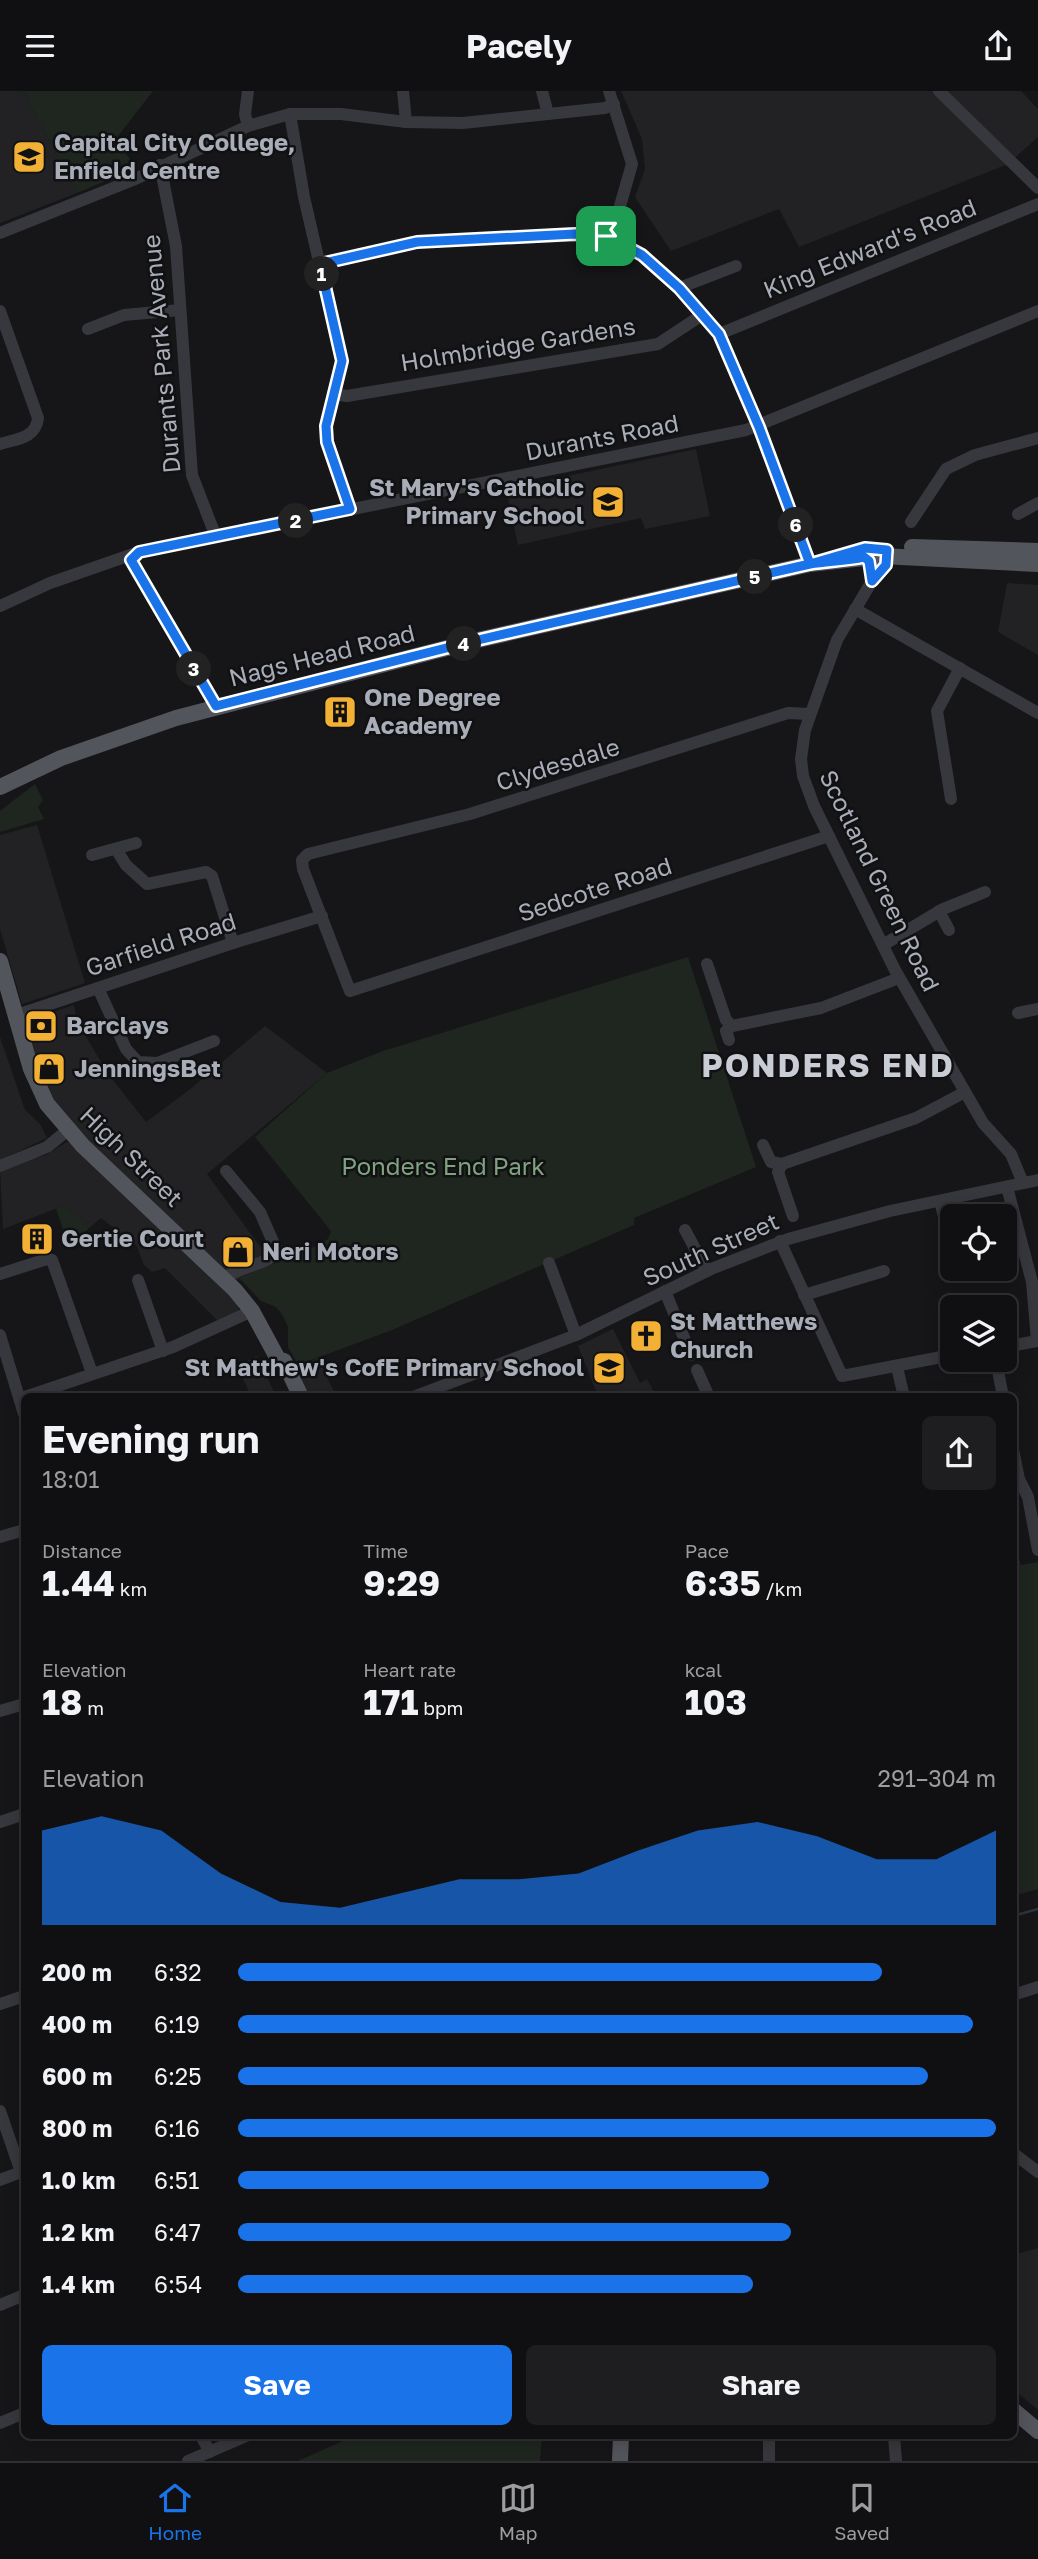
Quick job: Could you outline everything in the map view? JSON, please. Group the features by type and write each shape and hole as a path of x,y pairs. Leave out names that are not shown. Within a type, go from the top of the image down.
{"main road":[{"name":"Nags Head Road","path":"0,787 61,758 122,734 216,706 478,640 828,561 840,554 890,546 1038,551"},
{"path":"864,552 887,550 888,556 1038,564"},
{"name":"High Street","path":"0,961 14,1016 40,1092 68,1130 224,1279 252,1311 278,1359 284,1361 299,1393"},
{"name":"High Street","path":"278,1359 275,1366 288,1393"},
{"path":"1017,2413 1038,2431"},
{"path":"620,2461 621,2439"}],"street":[{"path":"248,91 245,114 248,126"},
{"path":"403,91 406,122"},
{"path":"542,91 548,114"},
{"path":"609,91 632,165 612,234 616,241 642,255 679,288 719,334 759,427 810,564"},
{"path":"939,91 1038,188"},
{"path":"0,233 133,180 160,165 248,126 290,114 341,114 406,122 463,123 614,104"},
{"path":"290,114 304,197 342,361 326,426 327,442 350,509"},
{"name":"Durants Park Avenue","path":"160,165 176,246 192,475 216,537"},
{"name":"King Edward's Road","path":"719,334 1038,204"},
{"path":"320,264 417,242 612,234"},
{"path":"679,288 736,266"},
{"path":"88,329 124,315 180,310"},
{"path":"0,311 38,418 37,428 30,435 0,445"},
{"name":"Durants Road","path":"0,606 133,555 759,427 1038,311"},
{"name":"Holmbridge Gardens","path":"333,394 347,396 658,344 702,315"},
{"path":"911,522 946,469 975,454 1038,438"},
{"path":"1017,514 1038,503"},
{"path":"864,552 869,561 872,581"},
{"path":"133,555 133,566 216,706"},
{"name":"Scotland Green Road","path":"888,556 886,565 872,581 837,640 809,714 802,744 803,776 829,836 899,978 986,1126 1011,1154 1023,1183"},
{"path":"855,609 1038,713"},
{"path":"951,799 937,711 960,668"},
{"name":"Clydesdale","path":"322,916 302,860 308,854 470,814 788,713 809,714"},
{"name":"Sedcote Road","path":"322,916 350,991 829,836"},
{"path":"92,855 136,843"},
{"path":"116,849 126,865 147,884 206,872 212,876 233,943"},
{"path":"883,945 939,911 985,892"},
{"path":"939,911 949,930"},
{"name":"Garfield Road","path":"14,1016 322,916"},
{"path":"707,964 726,1020 732,1026"},
{"path":"729,1040 726,1031 732,1026 814,1010 899,978"},
{"path":"98,988 126,1049 138,1062 157,1063 214,1041"},
{"path":"1018,1013 1038,1009"},
{"path":"763,1145 771,1162 782,1164 916,1118 965,1092"},
{"path":"0,1166 47,1147 68,1130"},
{"path":"782,1164 778,1172 793,1216"},
{"path":"224,1279 243,1267 272,1257 277,1251 260,1212 226,1171"},
{"name":"South Street","path":"424,1393 576,1335 707,1271 780,1241 864,1217 1038,1180"},
{"path":"1007,1187 1032,1282 1037,1341 1017,1345"},
{"path":"685,1230 707,1271"},
{"path":"780,1241 842,1376 940,1358"},
{"path":"1,1268 52,1260 92,1373"},
{"path":"549,1263 576,1335"},
{"path":"804,1295 879,1275"},
{"path":"138,1280 163,1351"},
{"path":"665,1291 691,1355"},
{"path":"34,1393 163,1351 252,1311"},
{"path":"0,1335 22,1393"},
{"path":"897,1367 903,1393"},
{"path":"698,1370 707,1393"},
{"path":"998,1372 1002,1393"},
{"path":"1017,1469 1019,1479 1033,1496 1038,1551"},
{"path":"0,1538 21,1531"},
{"path":"0,1711 21,1705"},
{"path":"0,1822 21,1815"},
{"path":"1017,1993 1038,1987"},
{"path":"0,2004 21,1997"},
{"path":"0,2111 21,2167"},
{"path":"1017,2156 1038,2172"},
{"path":"0,2180 21,2173"},
{"path":"0,2305 21,2296"},
{"path":"0,2423 21,2414"},
{"path":"202,2439 209,2452"},
{"path":"188,2461 239,2439"},
{"path":"769,2439 769,2461"},
{"path":"894,2439 896,2461"}],"shaded area":[{"name":"Capital City College, Enfield Centre","path":"0,91 23,91 77,193 0,223"},
{"path":"621,91 1021,91 1038,109 1038,137 1008,164 799,247 779,209 671,251 635,197 645,169 642,139"},
{"name":"St Mary's Catholic Primary School","path":"696,449 710,516 645,529 641,518 518,545 506,489"},
{"path":"1007,583 1038,585 1038,655 998,632"},
{"path":"37,825 85,983 22,1004 0,929 0,835"},
{"path":"74,1005 77,1021 108,1074 146,1122 265,1026 327,1073 207,1174 272,1263 235,1281 54,1108 19,1023"},
{"path":"0,1037 25,1110 40,1124 47,1138 0,1160"},
{"path":"67,1142 72,1143 237,1303 239,1311 218,1321 165,1268 152,1272 144,1265 137,1246 101,1218 89,1228 86,1222 63,1206 3,1229 0,1168 46,1155"},
{"name":"St Matthew's CofE Primary School","path":"613,1329 640,1383 647,1379 654,1393 597,1393 578,1346"},
{"path":"257,1356 275,1393 250,1393 237,1366"},
{"path":"318,1358 335,1393 308,1393 295,1368"},
{"path":"1038,2248 1038,2410 1017,2392 1017,2254"}],"green space":[{"path":"23,91 153,91 118,136 118,142 136,168 77,193"},
{"path":"35,784 43,800 38,807 44,819 0,832 0,811"},
{"name":"Ponders End Park","path":"688,957 756,1167 634,1218 634,1225 392,1330 298,1365 288,1347 288,1327 283,1316 276,1307 261,1301 239,1278 316,1246 328,1239 331,1231 255,1137 327,1073 383,1051"},
{"path":"63,1206 86,1222 89,1228 82,1236 78,1235 79,1239 68,1243 56,1209"},
{"path":"1017,1554 1021,1565 1038,1562 1038,1889 1017,1895"},
{"path":"347,2439 542,2439 540,2461 298,2461"}],"waterway":[{"path":"1017,1915 1038,1909"}],"place":[{"name":"Capital City College, Enfield Centre","path":"29,157"},
{"name":"St Mary's Catholic Primary School","path":"608,502"},
{"name":"One Degree Academy","path":"340,712"},
{"name":"Barclays","path":"41,1026"},
{"name":"JenningsBet","path":"49,1069"},
{"name":"Gertie Court","path":"37,1239"},
{"name":"Neri Motors","path":"238,1252"},
{"name":"St Matthews Church","path":"646,1336"},
{"name":"St Matthew's CofE Primary School","path":"609,1368"}],"district":[{"name":"PONDERS END","path":"828,1066"}],"route":[{"path":"606,236 575,234 417,242 320,264 342,361 326,426 327,442 350,509 139,552 133,555 131,560 216,706 478,640 810,564 828,561 835,563 864,557 873,571 872,581 886,565 887,550 865,548 840,554 828,561 810,564 759,427 719,334 679,288 656,267 642,255 616,241 612,234 606,236"}]}
